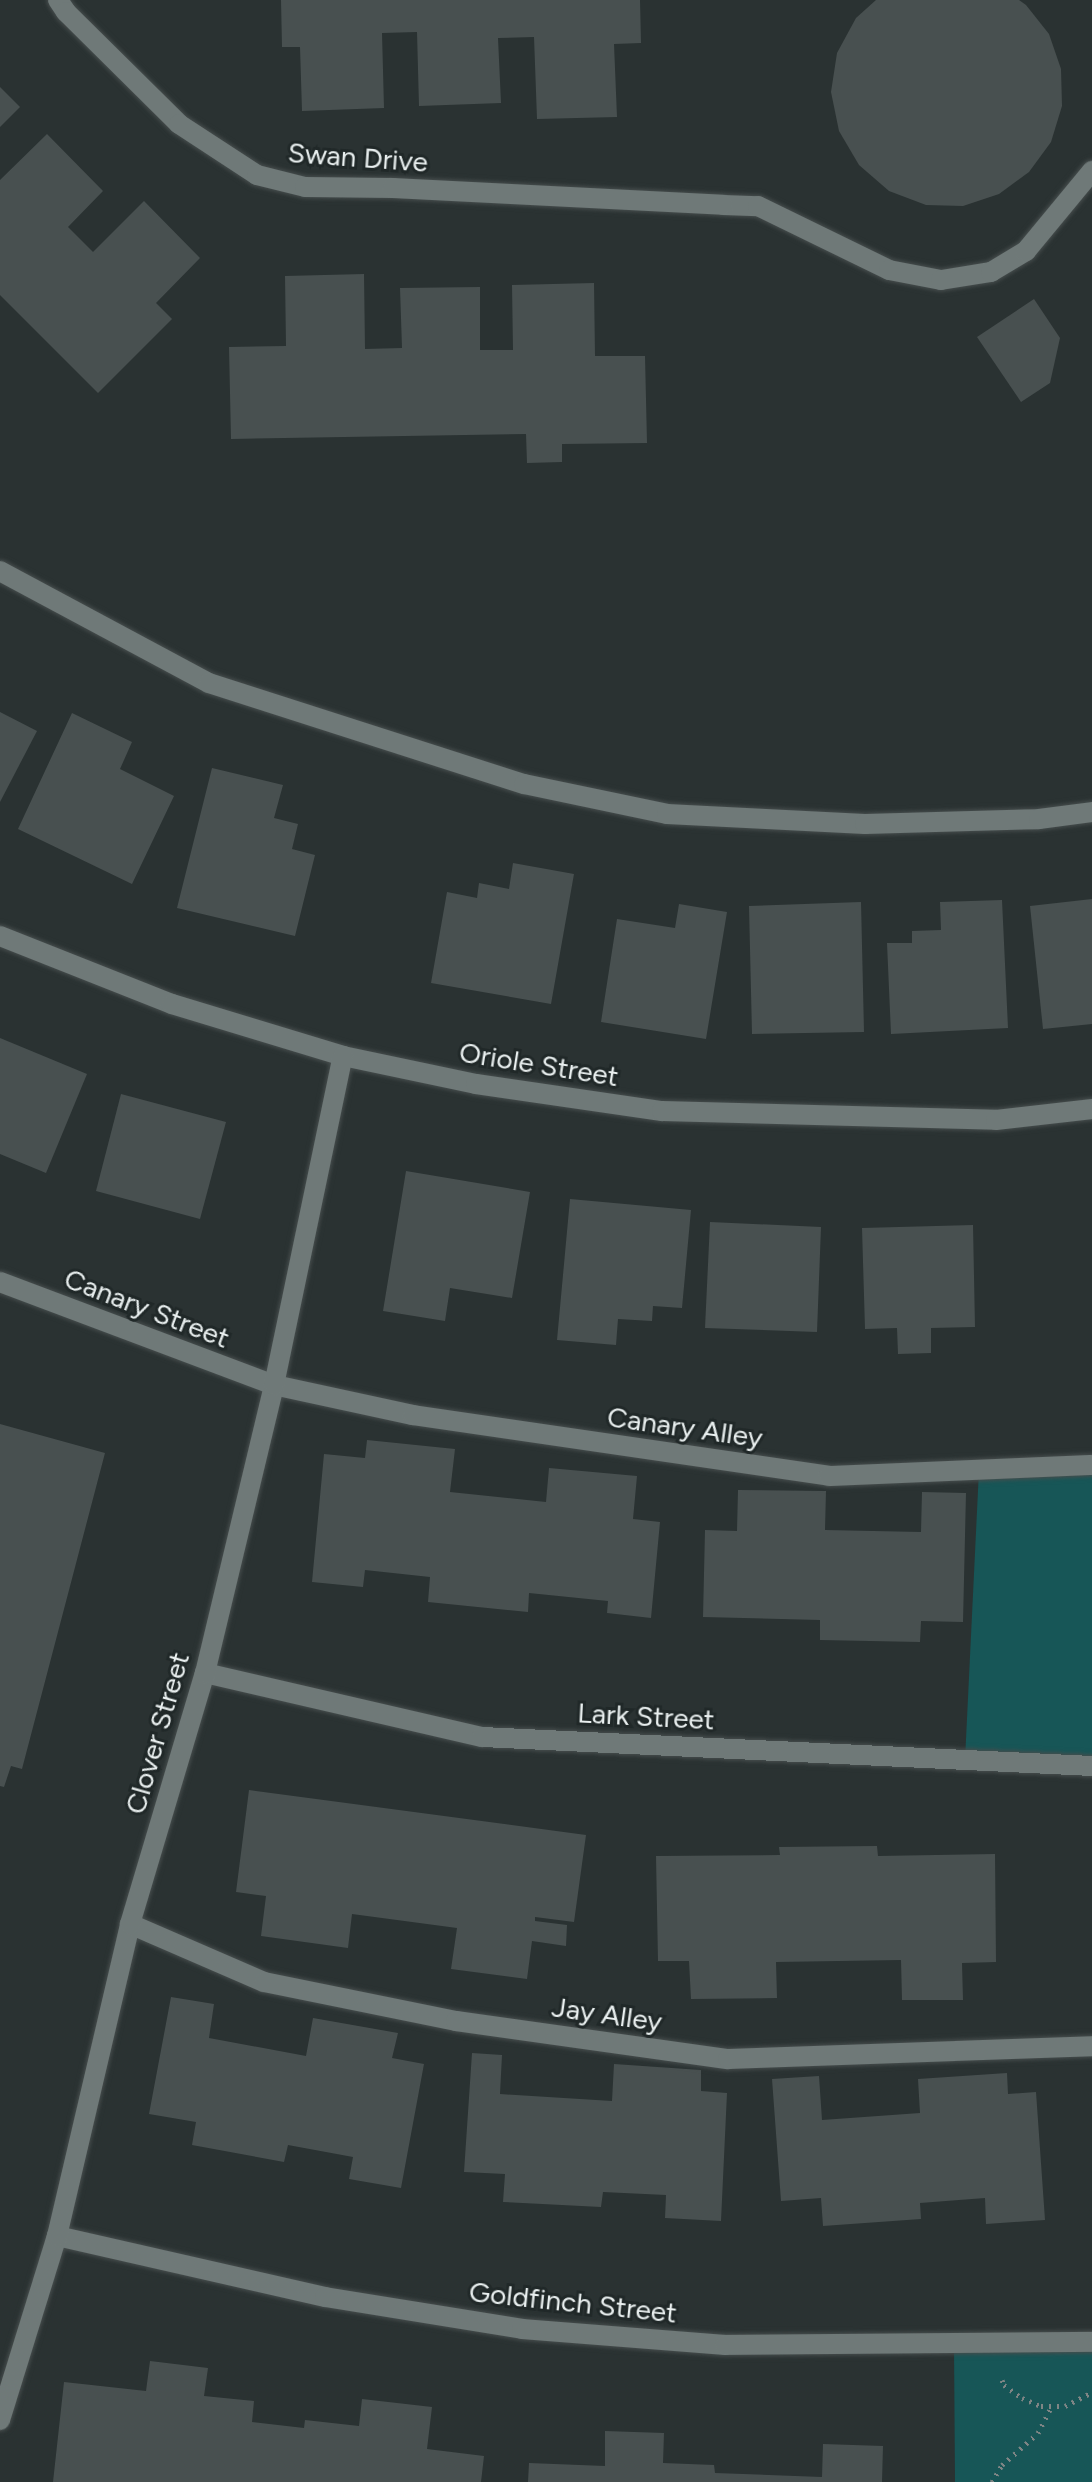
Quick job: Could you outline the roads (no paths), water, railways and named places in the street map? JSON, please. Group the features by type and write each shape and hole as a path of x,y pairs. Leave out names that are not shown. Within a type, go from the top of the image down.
{"street":[{"name":"Swan Drive","path":"58,0 66,12 179,124 257,175 305,187 393,188 758,206 889,270 941,280 991,272 1026,251 1092,171"},
{"path":"0,571 209,683 524,784 667,814 819,821 1023,819 1092,812"},
{"name":"Oriole Street","path":"0,936 172,1004 343,1056 476,1084 662,1111 996,1120 1092,1109"},
{"name":"Clover Street","path":"0,2420 57,2236 130,1924 205,1673 274,1385 343,1056"},
{"name":"Canary Street","path":"0,1282 274,1385"},
{"name":"Canary Alley","path":"274,1385 413,1415 829,1476 1092,1465"},
{"name":"Lark Street","path":"205,1673 482,1737 1092,1766"},
{"name":"Jay Alley","path":"130,1924 264,1982 456,2021 728,2059 1092,2046"},
{"name":"Goldfinch Street","path":"57,2236 325,2297 522,2329 725,2345 1092,2342"}]}
